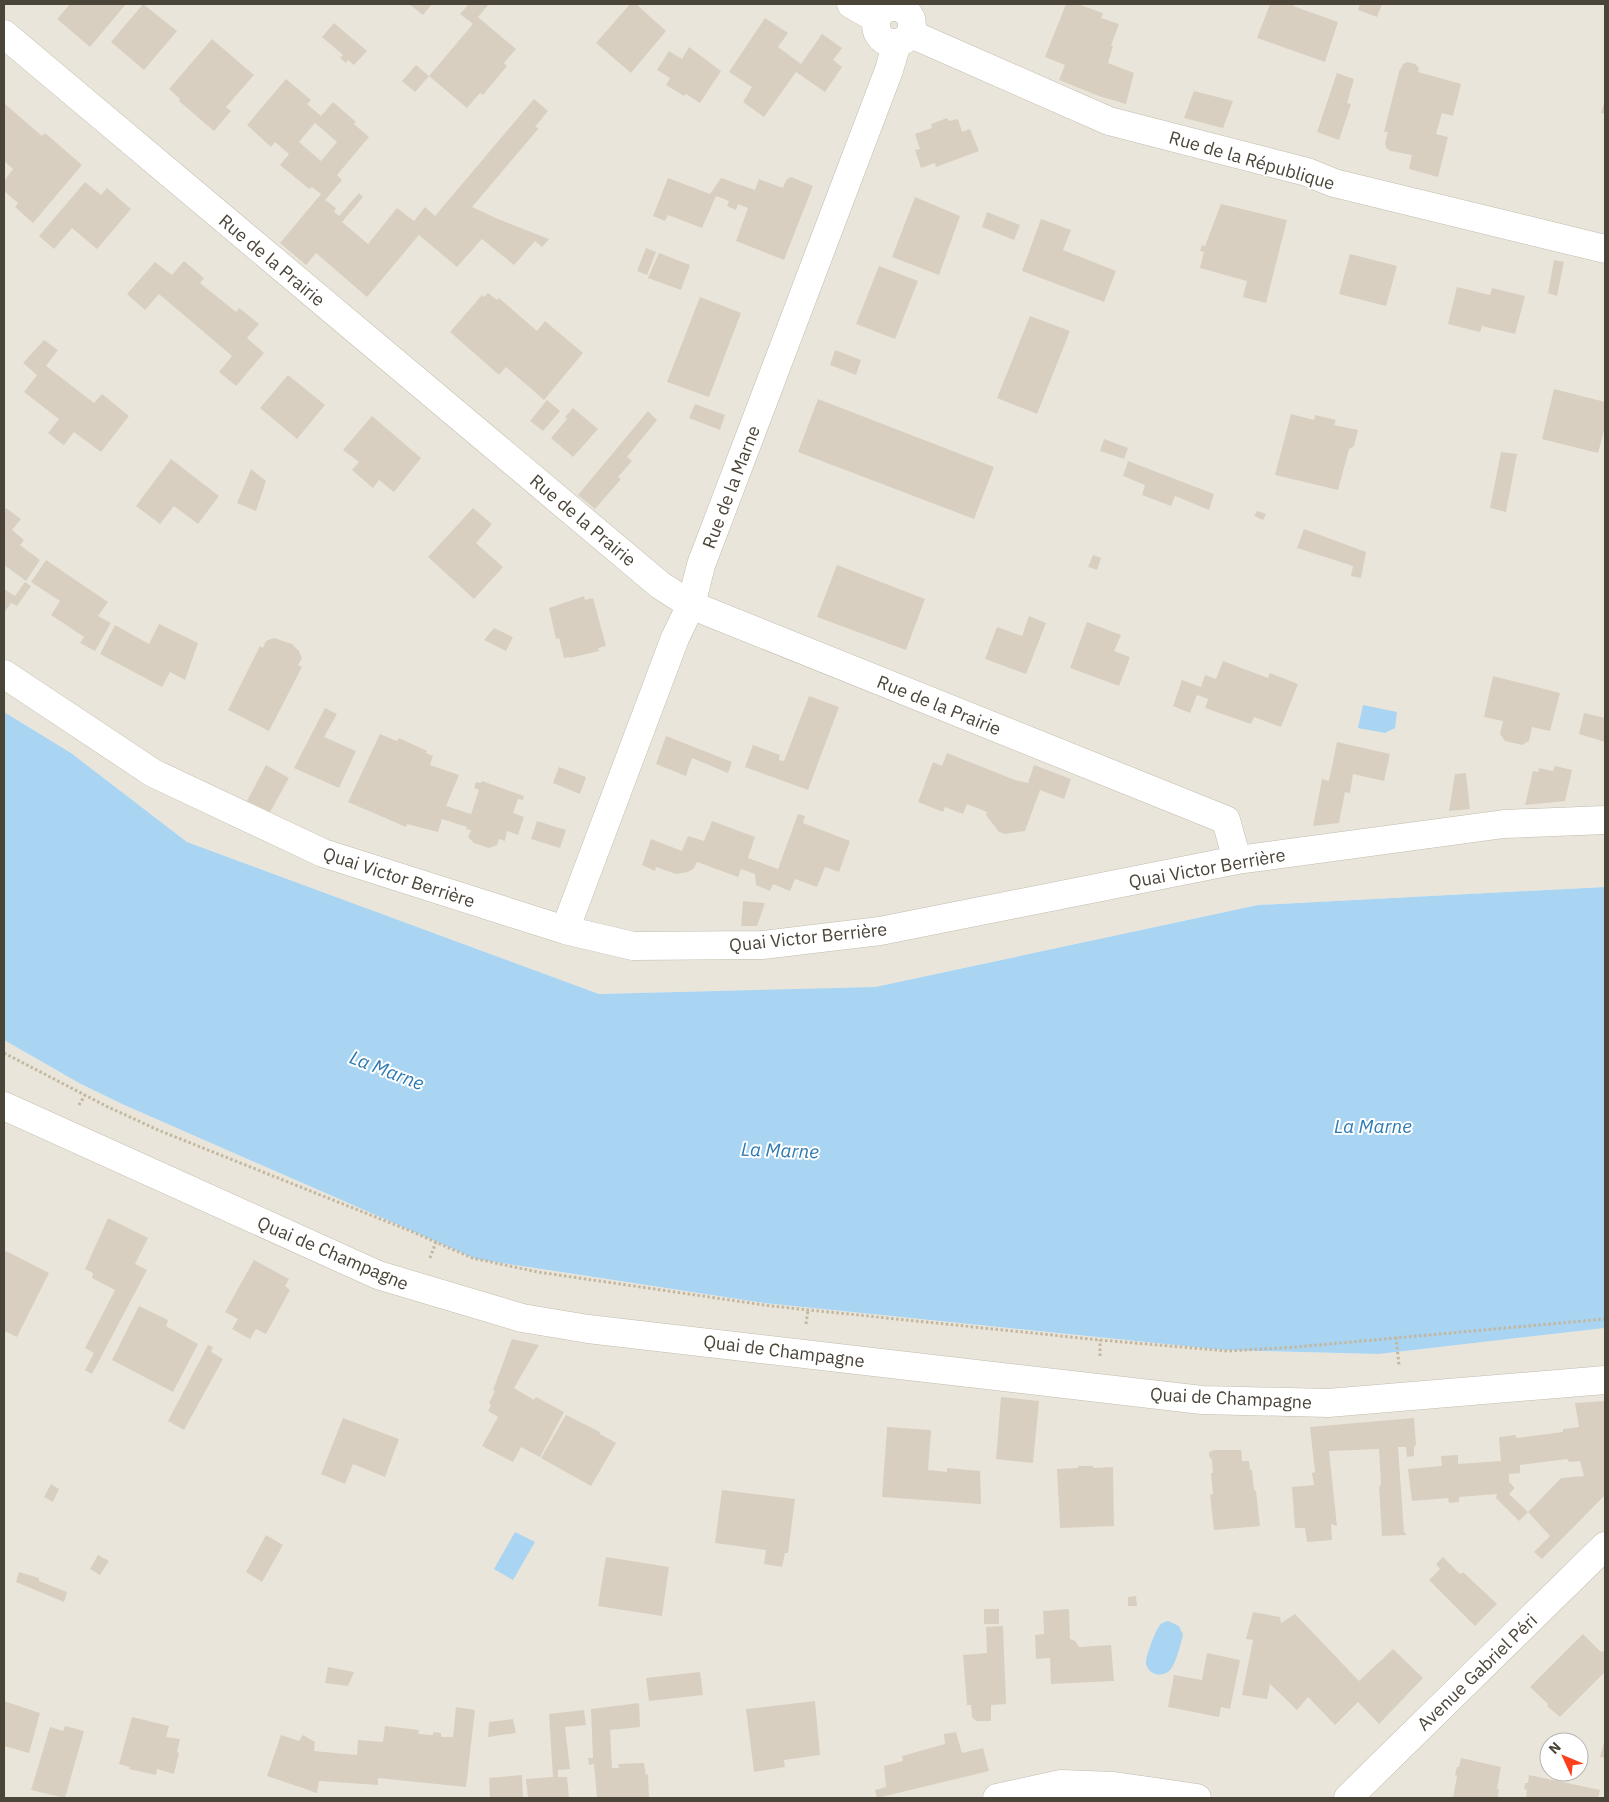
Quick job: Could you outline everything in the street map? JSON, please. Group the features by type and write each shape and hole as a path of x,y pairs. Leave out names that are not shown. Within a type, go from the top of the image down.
{"street":[{"name":"Rue de la République","path":"851,4 896,17 1109,121 1307,172 1334,184 1605,250"},
{"name":"Rue de la Marne","path":"564,930 675,638 691,604 702,565 886,80 896,17"},
{"name":"Rue de la Prairie","path":"4,34 660,585 691,604 1226,820 1237,860"},
{"name":"Quai Victor Berrière","path":"4,674 153,773 323,853 564,930 633,946 762,945 880,931 1237,860 1504,824 1605,820"},
{"name":"Quai de Champagne","path":"4,1106 378,1275 522,1318 588,1329 1202,1400 1328,1403 1605,1380"},
{"name":"Avenue Gabriel Péri","path":"1348,1798 1605,1546"},
{"path":"997,1798 1061,1784 1114,1786 1197,1798"}],"path":[{"path":"4,1053 158,1130 472,1258 538,1272 689,1295 808,1310 1228,1351 1296,1347 1605,1319"},
{"path":"78,1108 85,1095"},
{"path":"430,1259 436,1242"},
{"path":"806,1330 808,1310"},
{"path":"1396,1337 1399,1363"}],"shaded area":[{"path":"4,4 1605,4 1605,887 1258,905 875,987 599,994 187,842 71,753 4,712"},
{"path":"4,1040 79,1083 122,1104 476,1259 764,1303 1224,1350 1379,1354 1605,1328 1605,1798 4,1798"}],"water":[{"path":"1363,705 1397,712 1395,728 1385,733 1358,728"},
{"name":"La Marne","path":"4,712 71,753 187,842 599,994 875,987 1258,905 1605,887 1605,1328 1379,1354 1224,1350 764,1303 476,1259 122,1104 79,1083 4,1040"},
{"path":"515,1532 535,1542 513,1580 494,1569"},
{"path":"1168,1621 1179,1626 1183,1635 1177,1657 1171,1669 1161,1675 1150,1671 1146,1661 1156,1631 1161,1624"}],"building":[{"path":"70,4 126,4 90,47 57,19"},
{"path":"143,4 177,31 144,70 111,42"},
{"path":"409,4 432,4 423,15"},
{"path":"469,4 489,4 478,17 516,49 504,63 507,66 483,95 480,93 467,108 429,76 473,24 460,14"},
{"path":"630,4 636,4 666,31 631,73 596,43"},
{"path":"1066,4 1077,4 1103,13 1101,18 1119,24 1111,46 1113,46 1108,63 1134,73 1126,104 1099,96 1059,80 1065,65 1045,57"},
{"path":"1270,4 1294,4 1293,6 1338,22 1325,62 1257,38"},
{"path":"1360,4 1382,4 1377,17 1358,10"},
{"path":"765,18 788,33 778,47 801,64 822,34 842,48 833,60 842,67 825,92 796,72 764,117 743,102 752,87 729,72"},
{"path":"334,23 367,51 354,65 348,60 346,63 340,58 343,55 322,37"},
{"path":"212,39 254,75 226,107 231,111 214,131 179,101 180,99 169,89"},
{"path":"689,47 721,71 700,103 666,85 670,78 657,70 669,51 682,59"},
{"path":"1407,62 1415,64 1419,68 1418,72 1461,84 1453,116 1442,113 1436,134 1448,137 1438,177 1409,169 1412,155 1391,151 1386,148 1385,143 1388,132 1384,132 1400,68"},
{"path":"416,65 429,76 415,92 402,81"},
{"path":"1337,73 1354,79 1347,103 1351,104 1339,140 1317,132"},
{"path":"286,79 311,100 307,104 321,116 333,102 356,122 354,124 369,137 337,175 342,180 325,200 336,208 334,212 339,216 359,193 363,197 342,222 368,244 397,208 414,221 425,207 435,216 534,99 548,111 535,127 539,128 472,207 549,239 542,247 535,241 514,265 482,239 457,267 419,235 367,297 316,253 306,265 280,243 321,194 312,187 309,189 280,165 289,154 275,142 271,147 247,125","holes":["315,123 337,142 321,161 299,142"]},
{"path":"1194,91 1233,101 1223,128 1184,118"},
{"path":"1605,100 1605,114 1601,113"},
{"path":"5,104 42,136 45,133 82,165 33,223 15,207 18,203 4,191 4,181 13,169 4,161"},
{"path":"947,118 949,121 958,119 962,132 970,129 979,151 936,167 935,163 921,168 915,150 920,149 915,134 932,128 931,124"},
{"path":"791,177 813,186 784,260 736,241 748,208 738,204 736,210 727,206 729,201 716,196 702,228 668,215 665,221 653,216 668,178 710,194 721,178 755,190 759,179 783,188 786,180"},
{"path":"85,182 101,195 107,188 131,209 97,249 72,228 54,249 39,236"},
{"path":"915,197 960,216 939,275 892,257"},
{"path":"1221,204 1287,220 1266,303 1243,297 1247,281 1200,268 1204,252 1200,251 1202,245 1205,246"},
{"path":"987,212 1020,225 1014,240 982,227"},
{"path":"1041,219 1071,230 1063,250 1116,271 1104,302 1022,271"},
{"path":"646,248 656,252 647,275 637,271"},
{"path":"659,253 690,265 681,290 648,278"},
{"path":"1350,254 1397,266 1386,306 1339,294"},
{"path":"1554,260 1564,262 1557,296 1548,293"},
{"path":"184,261 204,278 200,283 236,312 239,308 259,324 247,338 264,353 236,386 219,372 232,356 159,294 145,310 127,294 155,262 172,275"},
{"path":"879,266 918,281 895,339 856,324"},
{"path":"1457,287 1490,295 1492,288 1525,296 1515,334 1482,326 1480,332 1448,324"},
{"path":"488,293 497,300 499,298 537,331 545,321 583,353 544,400 506,367 499,375 450,332 482,295 484,297"},
{"path":"700,297 741,313 709,397 667,382"},
{"path":"1030,316 1070,331 1037,414 997,398"},
{"path":"44,340 58,350 46,366 94,403 102,394 129,416 101,452 74,432 64,445 62,444 48,433 59,419 24,392 37,375 23,363"},
{"path":"835,350 861,360 856,375 830,365"},
{"path":"288,375 325,405 297,439 260,408"},
{"path":"1554,389 1605,402 1605,427 1598,453 1542,439"},
{"path":"818,399 994,467 974,519 798,452"},
{"path":"547,400 560,411 543,431 530,421"},
{"path":"695,404 725,415 720,430 689,418"},
{"path":"573,408 598,429 573,457 551,438 567,419 565,417"},
{"path":"648,411 657,420 627,457 632,461 618,477 621,479 595,509 578,495"},
{"path":"1291,414 1314,420 1315,415 1336,420 1334,425 1358,430 1354,446 1349,449 1338,490 1275,475"},
{"path":"372,416 421,458 394,492 379,480 373,488 352,470 359,462 343,450"},
{"path":"1104,439 1128,448 1124,459 1100,451"},
{"path":"1501,452 1517,454 1506,512 1490,508"},
{"path":"171,459 219,496 198,524 174,506 160,524 136,506"},
{"path":"1128,461 1214,494 1209,510 1175,496 1171,506 1142,495 1145,485 1123,476"},
{"path":"251,469 266,481 256,511 237,503"},
{"path":"6,508 21,519 12,530 24,540 20,545 40,560 26,581 4,565 4,511"},
{"path":"473,508 492,524 476,543 503,567 474,599 428,557"},
{"path":"1257,511 1266,514 1263,520 1254,516"},
{"path":"1304,529 1366,552 1361,578 1351,576 1353,566 1297,548"},
{"path":"1093,555 1101,558 1097,570 1088,567"},
{"path":"46,560 108,602 98,616 111,623 95,651 80,643 84,637 51,615 60,601 31,582"},
{"path":"837,565 925,599 906,650 817,617"},
{"path":"25,582 31,586 17,606 11,603 4,613 4,589 15,596"},
{"path":"584,596 585,600 593,598 606,646 598,648 599,651 564,658 559,638 556,639 549,608"},
{"path":"1029,616 1046,623 1026,674 985,659 997,627 1022,636"},
{"path":"1087,622 1121,635 1114,651 1130,657 1119,686 1070,668"},
{"path":"159,624 198,643 185,680 170,672 162,687 100,654 115,625 149,644"},
{"path":"494,628 513,637 506,651 484,640"},
{"path":"274,638 292,644 299,651 302,659 298,665 302,667 269,731 228,710 260,646 263,648 266,641"},
{"path":"1223,661 1268,678 1270,673 1298,684 1281,727 1254,717 1251,724 1205,708 1208,699 1197,695 1190,713 1173,706 1182,680 1201,687 1205,675 1216,679"},
{"path":"1493,676 1560,693 1550,731 1532,727 1529,741 1522,745 1505,741 1500,734 1503,721 1484,717"},
{"path":"809,696 839,707 808,790 745,767 753,745 780,755 779,760 784,761"},
{"path":"325,708 337,714 324,737 356,751 339,788 294,768"},
{"path":"1584,713 1605,718 1605,742 1579,734"},
{"path":"380,734 397,741 399,738 427,751 426,753 433,756 430,765 459,775 446,806 471,814 479,790 474,788 476,782 481,783 482,781 524,796 523,800 518,799 513,813 524,817 518,835 507,831 505,841 499,839 497,845 489,848 474,843 468,837 471,830 466,829 467,827 442,819 438,832 407,824 406,827 348,802"},
{"path":"666,736 732,762 728,773 692,758 686,776 656,764"},
{"path":"1337,742 1390,754 1384,781 1353,774 1350,793 1345,792 1339,823 1313,826 1322,779 1329,781"},
{"path":"947,753 1015,780 1028,783 1034,765 1071,779 1064,799 1040,790 1025,831 1005,834 999,832 986,815 987,812 967,804 963,814 945,807 943,812 918,802 933,762 942,766"},
{"path":"266,765 289,778 270,812 247,801"},
{"path":"1555,766 1572,770 1565,801 1525,805 1533,771 1538,772 1539,768 1553,771"},
{"path":"559,767 586,777 580,794 553,783"},
{"path":"1466,773 1470,809 1449,811 1455,774"},
{"path":"798,814 805,816 803,823 850,841 839,872 825,867 817,887 795,879 790,891 773,884 770,891 756,885 755,874 741,869 738,877 697,862 694,868 688,872 676,874 656,867 655,871 642,865 651,839 682,851 688,836 704,841 712,821 755,837 748,858 778,869"},
{"path":"537,821 566,830 560,848 531,839"},
{"path":"743,901 765,903 757,926 741,926"},
{"path":"108,1218 148,1238 135,1264 147,1270 92,1374 85,1370 94,1353 85,1348 115,1290 92,1278 93,1273 85,1269"},
{"path":"6,1251 49,1273 17,1337 4,1331 4,1254"},
{"path":"254,1260 289,1279 285,1286 290,1290 266,1334 256,1329 250,1339 232,1329 238,1319 225,1312"},
{"path":"139,1306 168,1320 166,1326 198,1344 173,1392 112,1360"},
{"path":"512,1339 539,1345 514,1388 534,1400 536,1397 564,1412 540,1457 521,1447 513,1462 482,1446 498,1417 488,1411 491,1405 489,1403 495,1391 493,1390"},
{"path":"208,1345 213,1347 211,1352 223,1359 184,1430 168,1421"},
{"path":"1001,1397 1039,1401 1033,1463 996,1459"},
{"path":"1605,1401 1605,1495 1542,1559 1534,1552 1550,1536 1528,1512 1519,1521 1496,1498 1497,1494 1459,1497 1459,1502 1449,1503 1448,1498 1412,1501 1408,1469 1442,1466 1441,1456 1458,1455 1458,1464 1501,1461 1499,1437 1516,1435 1516,1438 1563,1432 1563,1429 1579,1427 1575,1403","holes":["1567,1459 1569,1462 1580,1461 1584,1476 1561,1478 1528,1512 1509,1494 1515,1488 1509,1482 1509,1474 1520,1473 1520,1465"]},
{"path":"566,1415 600,1432 600,1434 616,1443 591,1486 541,1458"},
{"path":"343,1418 399,1439 385,1477 353,1464 345,1484 321,1474"},
{"path":"1414,1418 1416,1445 1414,1447 1414,1456 1407,1457 1406,1447 1398,1447 1404,1532 1407,1535 1382,1536 1379,1449 1329,1451 1337,1526 1331,1524 1332,1540 1307,1542 1305,1528 1295,1528 1292,1487 1314,1485 1312,1473 1315,1472 1310,1427"},
{"path":"887,1427 931,1430 928,1470 947,1472 947,1468 980,1471 981,1504 882,1497"},
{"path":"1214,1450 1241,1450 1242,1461 1249,1461 1254,1490 1256,1491 1260,1526 1214,1530 1210,1495 1213,1494 1211,1473 1213,1473 1209,1452"},
{"path":"1078,1466 1093,1466 1093,1468 1113,1467 1114,1526 1060,1528 1057,1469 1078,1468"},
{"path":"51,1484 59,1489 53,1502 44,1497"},
{"path":"722,1490 795,1499 788,1553 785,1553 782,1567 764,1564 766,1550 715,1543"},
{"path":"266,1535 283,1545 262,1582 246,1572"},
{"path":"98,1555 109,1561 100,1575 90,1569"},
{"path":"606,1557 669,1567 662,1616 598,1606"},
{"path":"1443,1557 1460,1574 1463,1572 1497,1604 1475,1626 1429,1580 1440,1569 1436,1564"},
{"path":"19,1572 39,1578 39,1581 67,1592 64,1602 16,1582"},
{"path":"1136,1596 1137,1606 1128,1606 1128,1597"},
{"path":"984,1609 999,1609 999,1624 984,1624"},
{"path":"1069,1609 1070,1639 1075,1641 1079,1647 1111,1645 1114,1681 1051,1684 1050,1658 1036,1659 1035,1635 1044,1634 1043,1611"},
{"path":"1253,1612 1280,1617 1281,1623 1295,1614 1359,1681 1393,1649 1423,1678 1379,1724 1358,1702 1335,1725 1308,1697 1297,1710 1270,1684 1267,1699 1242,1695 1253,1640 1246,1639"},
{"path":"1003,1626 1006,1704 991,1705 991,1721 976,1721 972,1717 971,1705 967,1705 963,1655 987,1653 986,1627"},
{"path":"1583,1634 1601,1652 1602,1650 1605,1653 1605,1672 1560,1717 1530,1687"},
{"path":"1207,1653 1240,1660 1230,1709 1221,1707 1219,1717 1168,1707 1174,1675 1202,1680"},
{"path":"328,1667 354,1672 348,1686 325,1683"},
{"path":"700,1672 703,1695 649,1701 646,1678"},
{"path":"4,1701 40,1713 29,1753 4,1746"},
{"path":"815,1701 820,1755 784,1760 785,1767 754,1772 746,1709"},
{"path":"639,1703 640,1727 610,1730 612,1768 619,1768 618,1764 644,1763 646,1775 648,1774 649,1798 597,1798 594,1764 589,1765 588,1758 593,1758 591,1709"},
{"path":"456,1707 475,1710 466,1787 378,1778 378,1785 319,1781 317,1793 267,1776 281,1735 299,1741 303,1735 315,1742 314,1751 357,1755 358,1740 383,1742 385,1726 419,1730 418,1734 433,1735 433,1732 441,1733 441,1737 453,1737"},
{"path":"584,1710 586,1725 565,1727 570,1769 558,1770 558,1777 567,1777 569,1798 528,1798 526,1779 553,1777 549,1714"},
{"path":"132,1717 169,1726 166,1737 180,1739 174,1774 157,1769 156,1775 129,1769 130,1767 119,1764"},
{"path":"513,1719 516,1733 488,1737 489,1722"},
{"path":"65,1726 84,1731 65,1798 31,1790 50,1727 63,1731"},
{"path":"956,1732 962,1753 983,1748 989,1771 877,1798 875,1790 886,1787 884,1766 903,1761 902,1756 945,1744 944,1734"},
{"path":"1605,1742 1605,1758 1600,1757"},
{"path":"1461,1758 1501,1767 1497,1789 1499,1789 1498,1797 1453,1798 1457,1776 1455,1775"},
{"path":"522,1775 523,1798 490,1798 489,1778"},
{"path":"1529,1775 1539,1777 1539,1782 1562,1782 1600,1790 1598,1798 1526,1798 1527,1790 1524,1789 1525,1783 1528,1783"}]}
